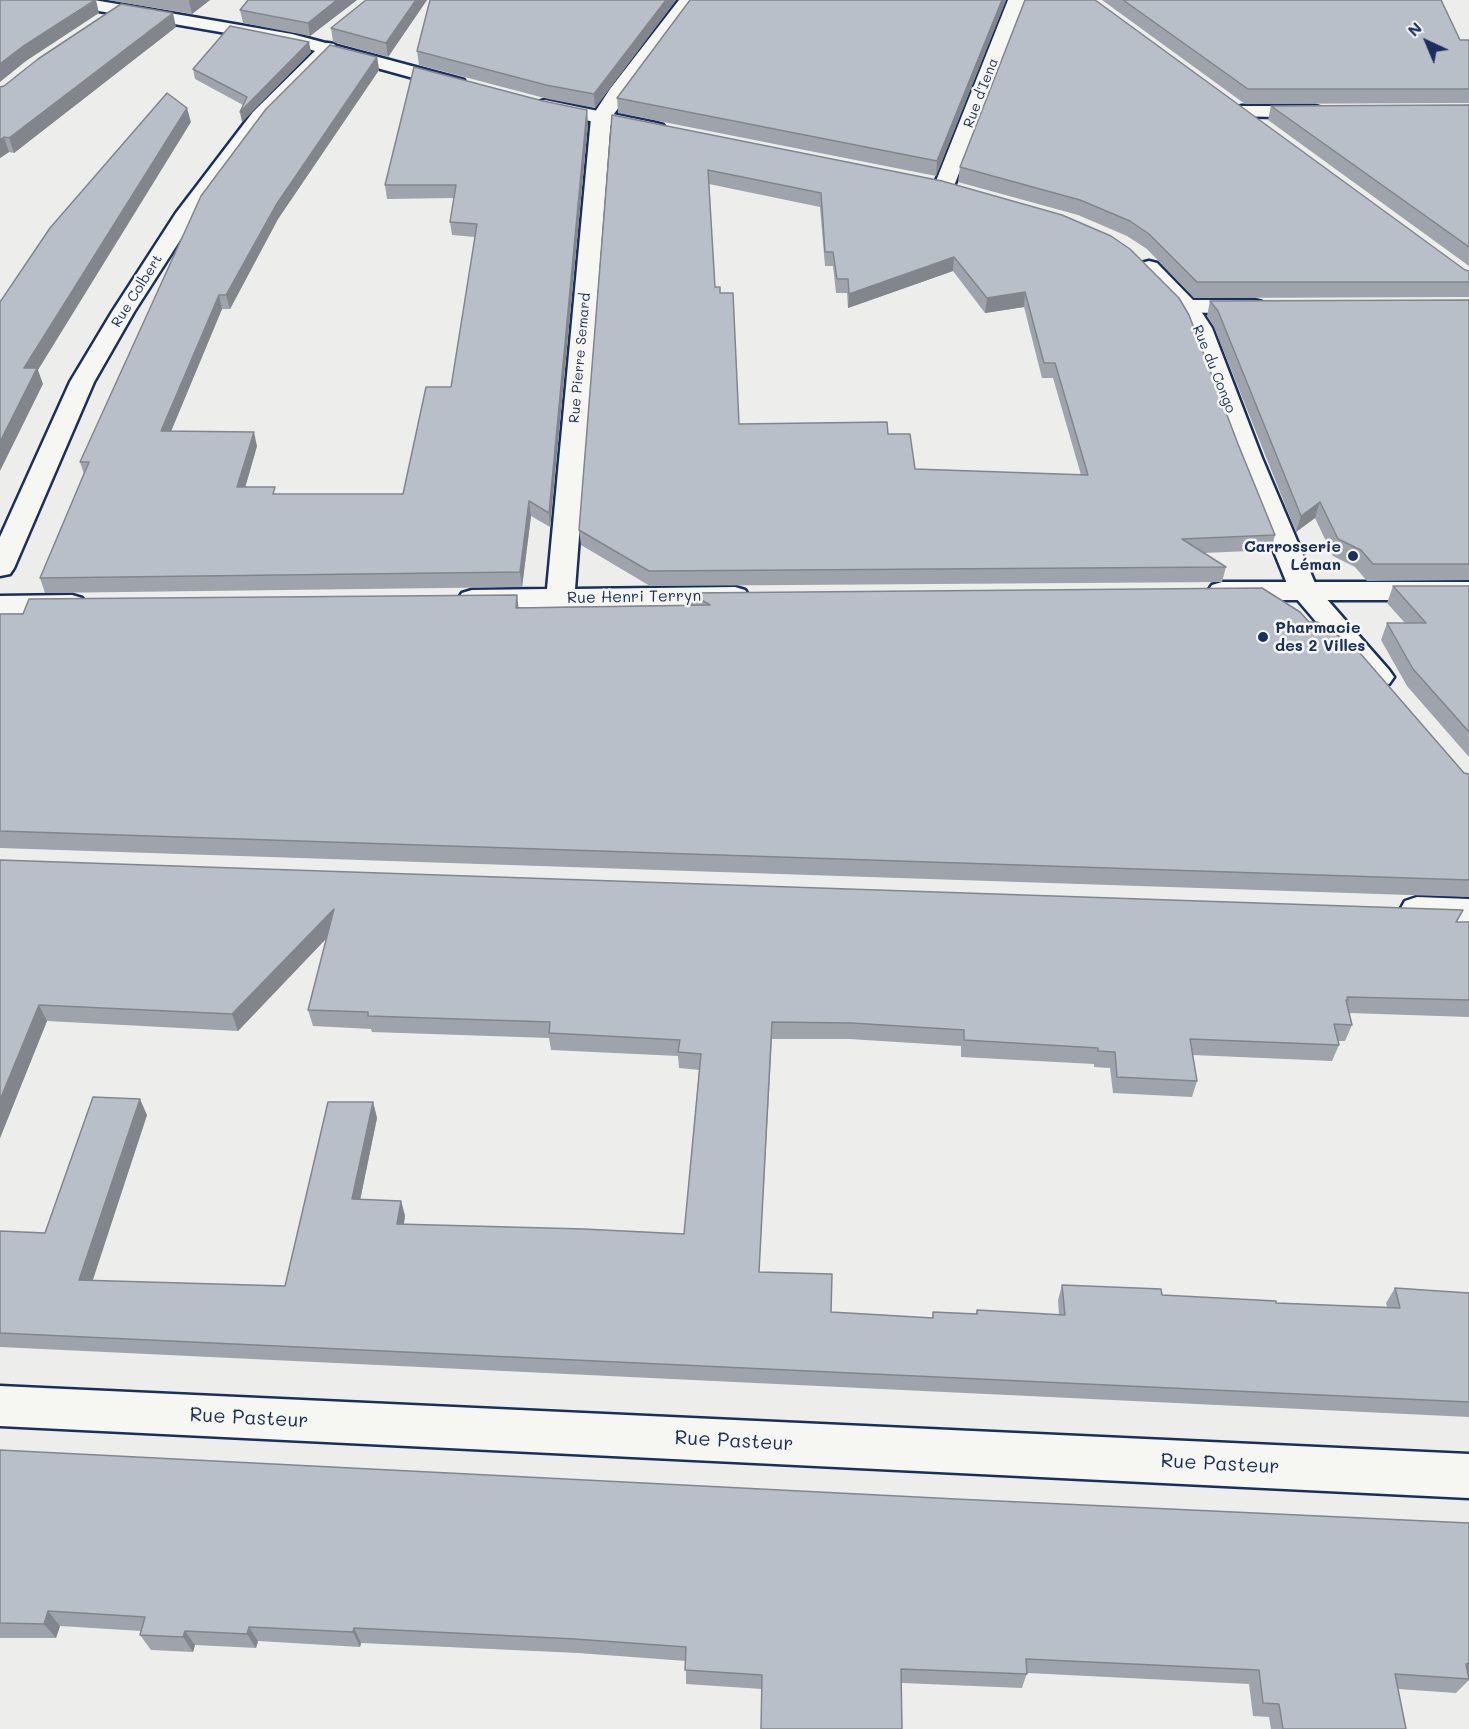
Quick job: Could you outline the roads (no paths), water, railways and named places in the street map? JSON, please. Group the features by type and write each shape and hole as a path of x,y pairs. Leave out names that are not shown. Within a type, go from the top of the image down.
{"street":[{"path":"64,0 324,42 477,89"},
{"path":"601,118 617,93 688,0"},
{"name":"Rue d'Iena","path":"921,182 952,188 1017,0"},
{"path":"95,26 122,9"},
{"name":"Rue Colbert","path":"0,568 82,382 123,312 184,218 260,116 324,42"},
{"path":"1223,98 1270,132"},
{"path":"522,100 681,134"},
{"path":"1242,112 1338,112"},
{"name":"Rue Pierre Semard","path":"560,598 601,118"},
{"name":"Rue du Congo","path":"1137,256 1187,307 1200,328 1249,458 1304,591 1400,700"},
{"path":"1187,307 1281,306"},
{"path":"1192,592 1469,591"},
{"name":"Rue Henri Terryn","path":"441,599 763,596"},
{"path":"0,605 95,604"},
{"path":"1392,909 1469,912"},
{"name":"Rue Pasteur","path":"0,1406 1469,1476"}],"place":[{"name":"Carrosserie Léman","path":"1353,556"},
{"name":"Pharmacie des 2 Villes","path":"1263,637"}]}
